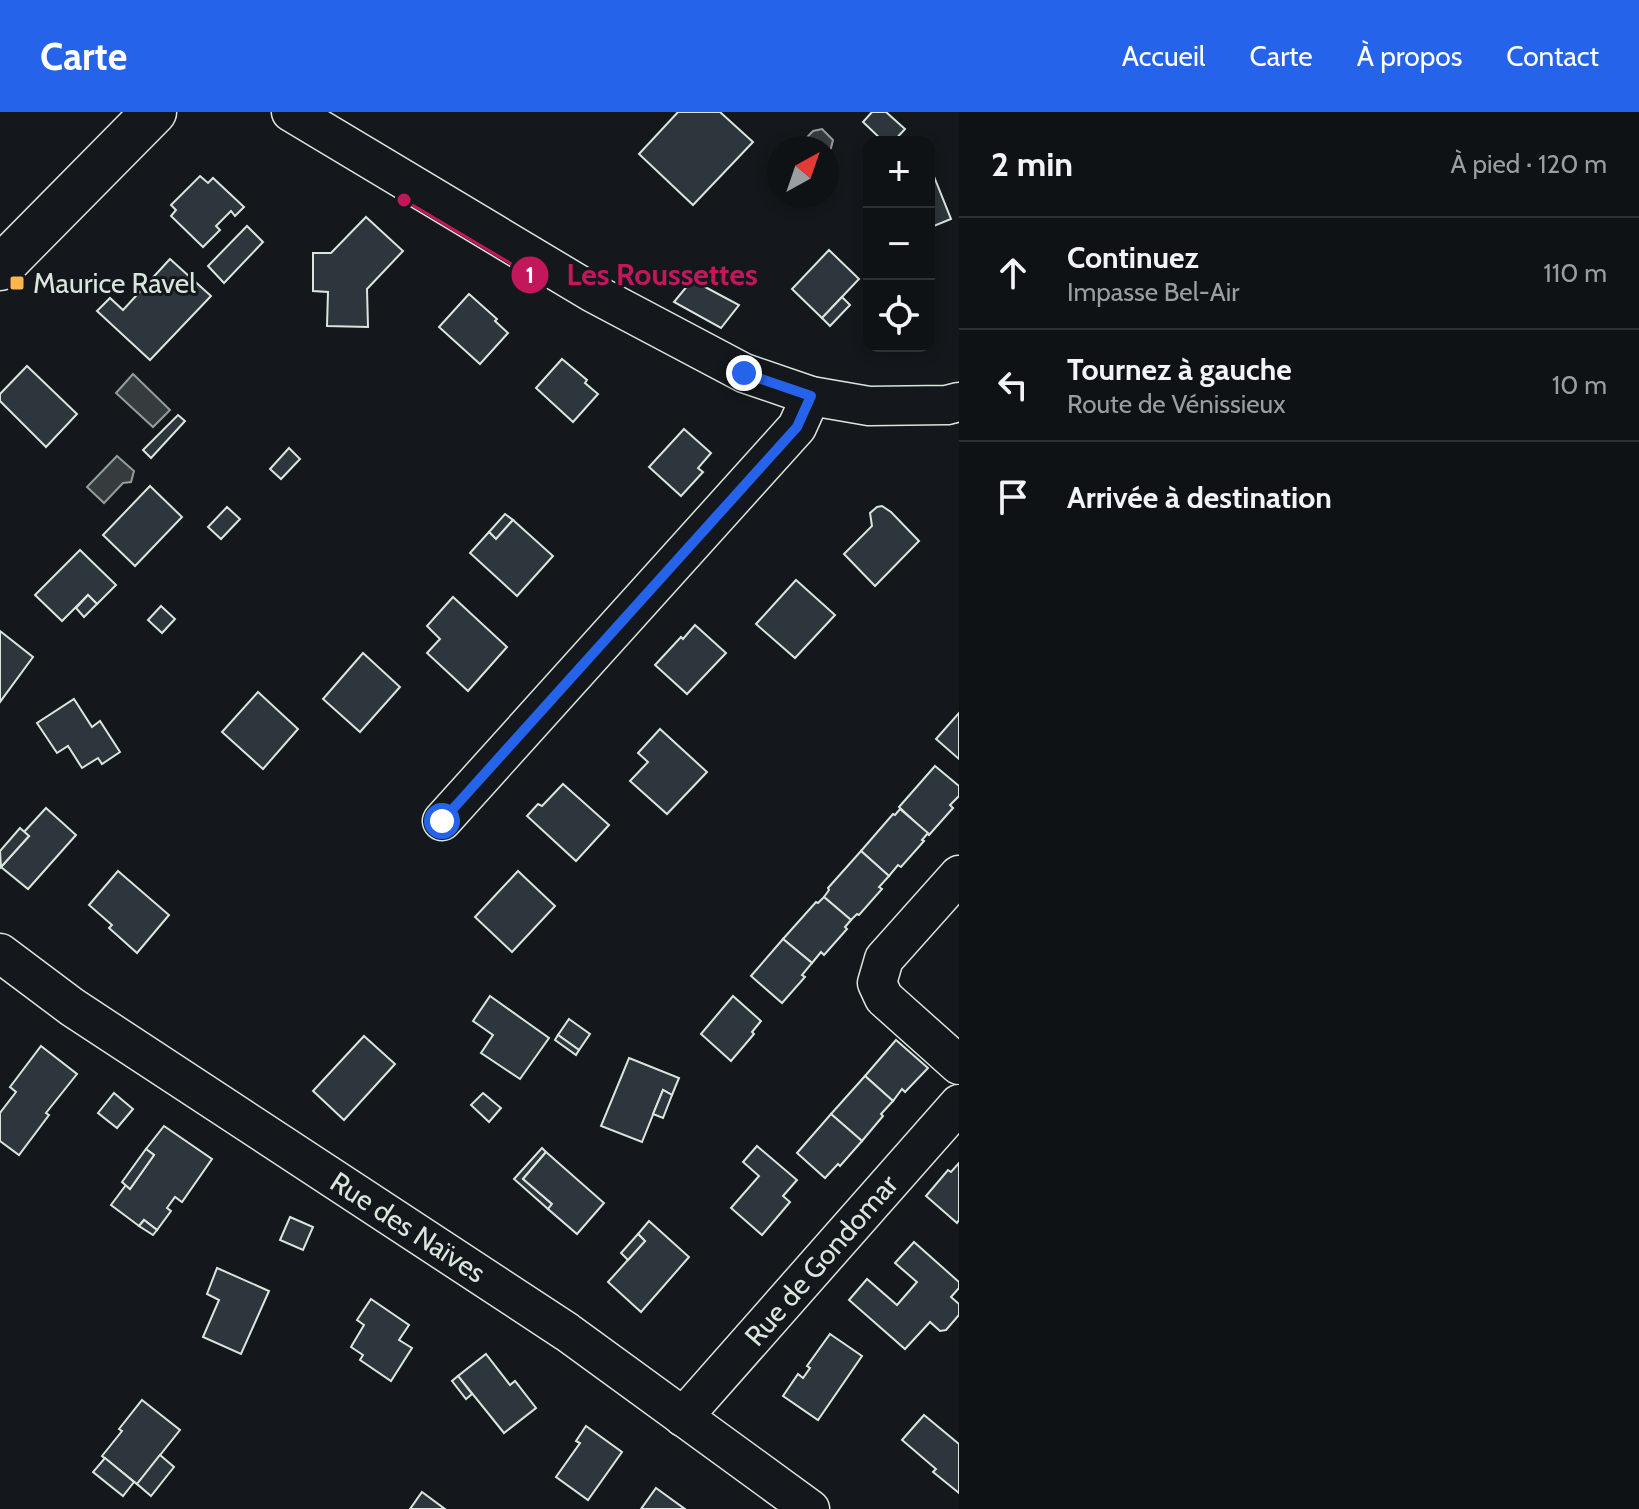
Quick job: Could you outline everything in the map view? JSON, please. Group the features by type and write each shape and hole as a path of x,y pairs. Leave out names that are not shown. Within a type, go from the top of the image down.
{"main road":[{"path":"0,268 154,112"}],"street":[{"path":"291,112 593,293 744,373 811,396 869,406 947,405 959,402"},
{"path":"442,821 797,427 811,396"},
{"path":"959,875 884,959 877,983 884,998 959,1065"},
{"name":"Rue des Naïves","path":"0,953 72,1007 567,1332 796,1505"},
{"name":"Rue de Gondomar","path":"683,1417 959,1104"}],"shaded area":[{"path":"822,129 829,136 808,136"},
{"path":"133,374 170,410 153,427 116,393"},
{"path":"117,456 134,471 131,482 123,483 104,503 87,487"}],"building":[{"path":"678,112 720,112 753,142 693,205 639,154"},
{"path":"872,112 886,112 905,129 899,136 878,136 863,122"},
{"path":"200,176 208,183 213,178 244,207 235,216 231,211 216,226 220,230 203,247 171,216 176,210 171,205"},
{"path":"935,179 951,219 935,226"},
{"path":"366,217 403,251 367,289 368,327 327,326 328,292 313,291 313,253 331,253"},
{"path":"247,226 263,242 224,283 208,266"},
{"path":"829,250 859,279 822,318 792,289"},
{"path":"170,259 211,296 150,360 97,311 110,298 123,310"},
{"path":"692,280 739,305 721,328 674,302"},
{"path":"469,294 508,333 480,364 439,327"},
{"path":"842,297 850,305 830,326 822,318"},
{"path":"562,359 598,394 573,422 536,388"},
{"path":"27,366 77,414 46,447 0,401 0,394"},
{"path":"178,415 185,421 151,458 143,450"},
{"path":"684,429 711,453 698,468 703,472 681,496 649,467"},
{"path":"289,448 300,459 281,479 270,469"},
{"path":"150,486 182,517 135,566 103,535"},
{"path":"882,506 919,541 875,586 844,554 872,526 870,513"},
{"path":"227,507 240,519 221,539 208,527"},
{"path":"505,514 513,520 496,539 489,532"},
{"path":"513,520 553,556 517,596 470,553 489,532 496,539"},
{"path":"80,550 116,585 97,604 88,595 62,621 35,595"},
{"path":"796,580 835,615 795,658 756,624"},
{"path":"88,595 97,604 84,617 76,608"},
{"path":"453,597 507,647 468,691 427,653 440,639 427,626"},
{"path":"161,606 175,619 162,633 148,620"},
{"path":"695,625 726,653 687,694 655,665"},
{"path":"0,631 33,657 0,702"},
{"path":"363,653 400,687 360,732 323,699"},
{"path":"258,692 298,729 263,769 222,732"},
{"path":"74,699 92,727 100,721 120,752 102,764 98,758 82,768 68,746 57,753 37,723"},
{"path":"959,713 959,759 936,739"},
{"path":"660,729 707,772 667,814 630,781 648,762 638,753"},
{"path":"935,766 959,786 959,796 950,805 953,808 929,835 899,807"},
{"path":"563,784 609,825 576,861 527,816 538,804 542,806"},
{"path":"46,808 76,835 28,889 1,867 29,836 24,832"},
{"path":"900,809 928,833 901,867 898,865 889,876 861,851"},
{"path":"20,828 29,836 1,867 0,851"},
{"path":"861,851 889,876 879,887 882,889 851,920 824,897 828,888"},
{"path":"118,871 169,915 137,953 89,905"},
{"path":"518,871 555,906 512,952 475,917"},
{"path":"824,897 851,920 824,955 821,952 812,963 783,939"},
{"path":"783,939 812,963 802,975 805,977 782,1003 751,976"},
{"path":"490,996 549,1038 520,1079 481,1053 493,1035 473,1021"},
{"path":"733,996 761,1021 731,1061 701,1034"},
{"path":"569,1019 590,1034 579,1050 558,1035"},
{"path":"558,1035 579,1050 576,1055 555,1040"},
{"path":"364,1036 395,1064 344,1120 313,1091"},
{"path":"896,1040 928,1068 905,1092 902,1089 893,1101 865,1076"},
{"path":"41,1046 77,1074 46,1113 49,1115 19,1155 0,1141 0,1113 16,1092 10,1087"},
{"path":"629,1058 679,1078 672,1095 663,1090 642,1142 601,1126"},
{"path":"865,1076 893,1101 862,1141 831,1114"},
{"path":"663,1090 672,1095 663,1118 653,1114"},
{"path":"114,1093 133,1109 117,1128 98,1113"},
{"path":"483,1093 501,1108 489,1122 471,1105"},
{"path":"831,1114 862,1141 825,1178 797,1153"},
{"path":"164,1126 212,1159 182,1202 175,1197 167,1208 171,1211 157,1230 144,1220 139,1226 111,1205 126,1185 130,1189 154,1155 146,1149"},
{"path":"757,1146 797,1180 783,1196 790,1202 762,1235 731,1208 759,1176 743,1162"},
{"path":"542,1148 546,1152 523,1179 552,1204 548,1209 514,1179"},
{"path":"146,1149 154,1155 130,1189 122,1182"},
{"path":"546,1152 604,1203 577,1234 548,1209 552,1204 523,1179"},
{"path":"959,1163 957,1223 926,1196 948,1170 951,1172"},
{"path":"290,1217 313,1227 303,1250 280,1240"},
{"path":"144,1220 157,1230 153,1235 139,1226"},
{"path":"649,1221 689,1257 641,1312 608,1282 645,1241 638,1234"},
{"path":"638,1234 645,1241 628,1260 621,1253"},
{"path":"914,1242 959,1282 959,1288 951,1297 959,1304 959,1315 946,1330 940,1331 930,1322 905,1349 849,1300 867,1279 897,1305 917,1282 895,1263"},
{"path":"217,1268 269,1291 241,1354 203,1337 219,1300 207,1294"},
{"path":"371,1299 409,1325 399,1340 412,1348 391,1381 360,1360 363,1355 351,1347 364,1325 357,1320"},
{"path":"830,1334 862,1356 818,1420 783,1396 798,1374 803,1378 810,1368 807,1366"},
{"path":"486,1354 510,1385 515,1381 536,1408 504,1433 458,1376"},
{"path":"458,1376 472,1394 466,1399 452,1381"},
{"path":"142,1400 180,1430 137,1484 102,1456"},
{"path":"924,1415 959,1444 959,1493 902,1440"},
{"path":"586,1426 622,1452 588,1500 556,1477 580,1443 576,1441"},
{"path":"160,1455 174,1467 151,1496 137,1484"},
{"path":"105,1458 134,1482 123,1496 93,1472"},
{"path":"656,1488 685,1509 641,1509"},
{"path":"422,1492 445,1509 410,1509"}],"place":[{"name":"Les Roussettes","path":"404,200"},
{"name":"Maurice Ravel","path":"17,283"}],"route":[{"path":"442,821 797,427 811,396 744,373"}]}
